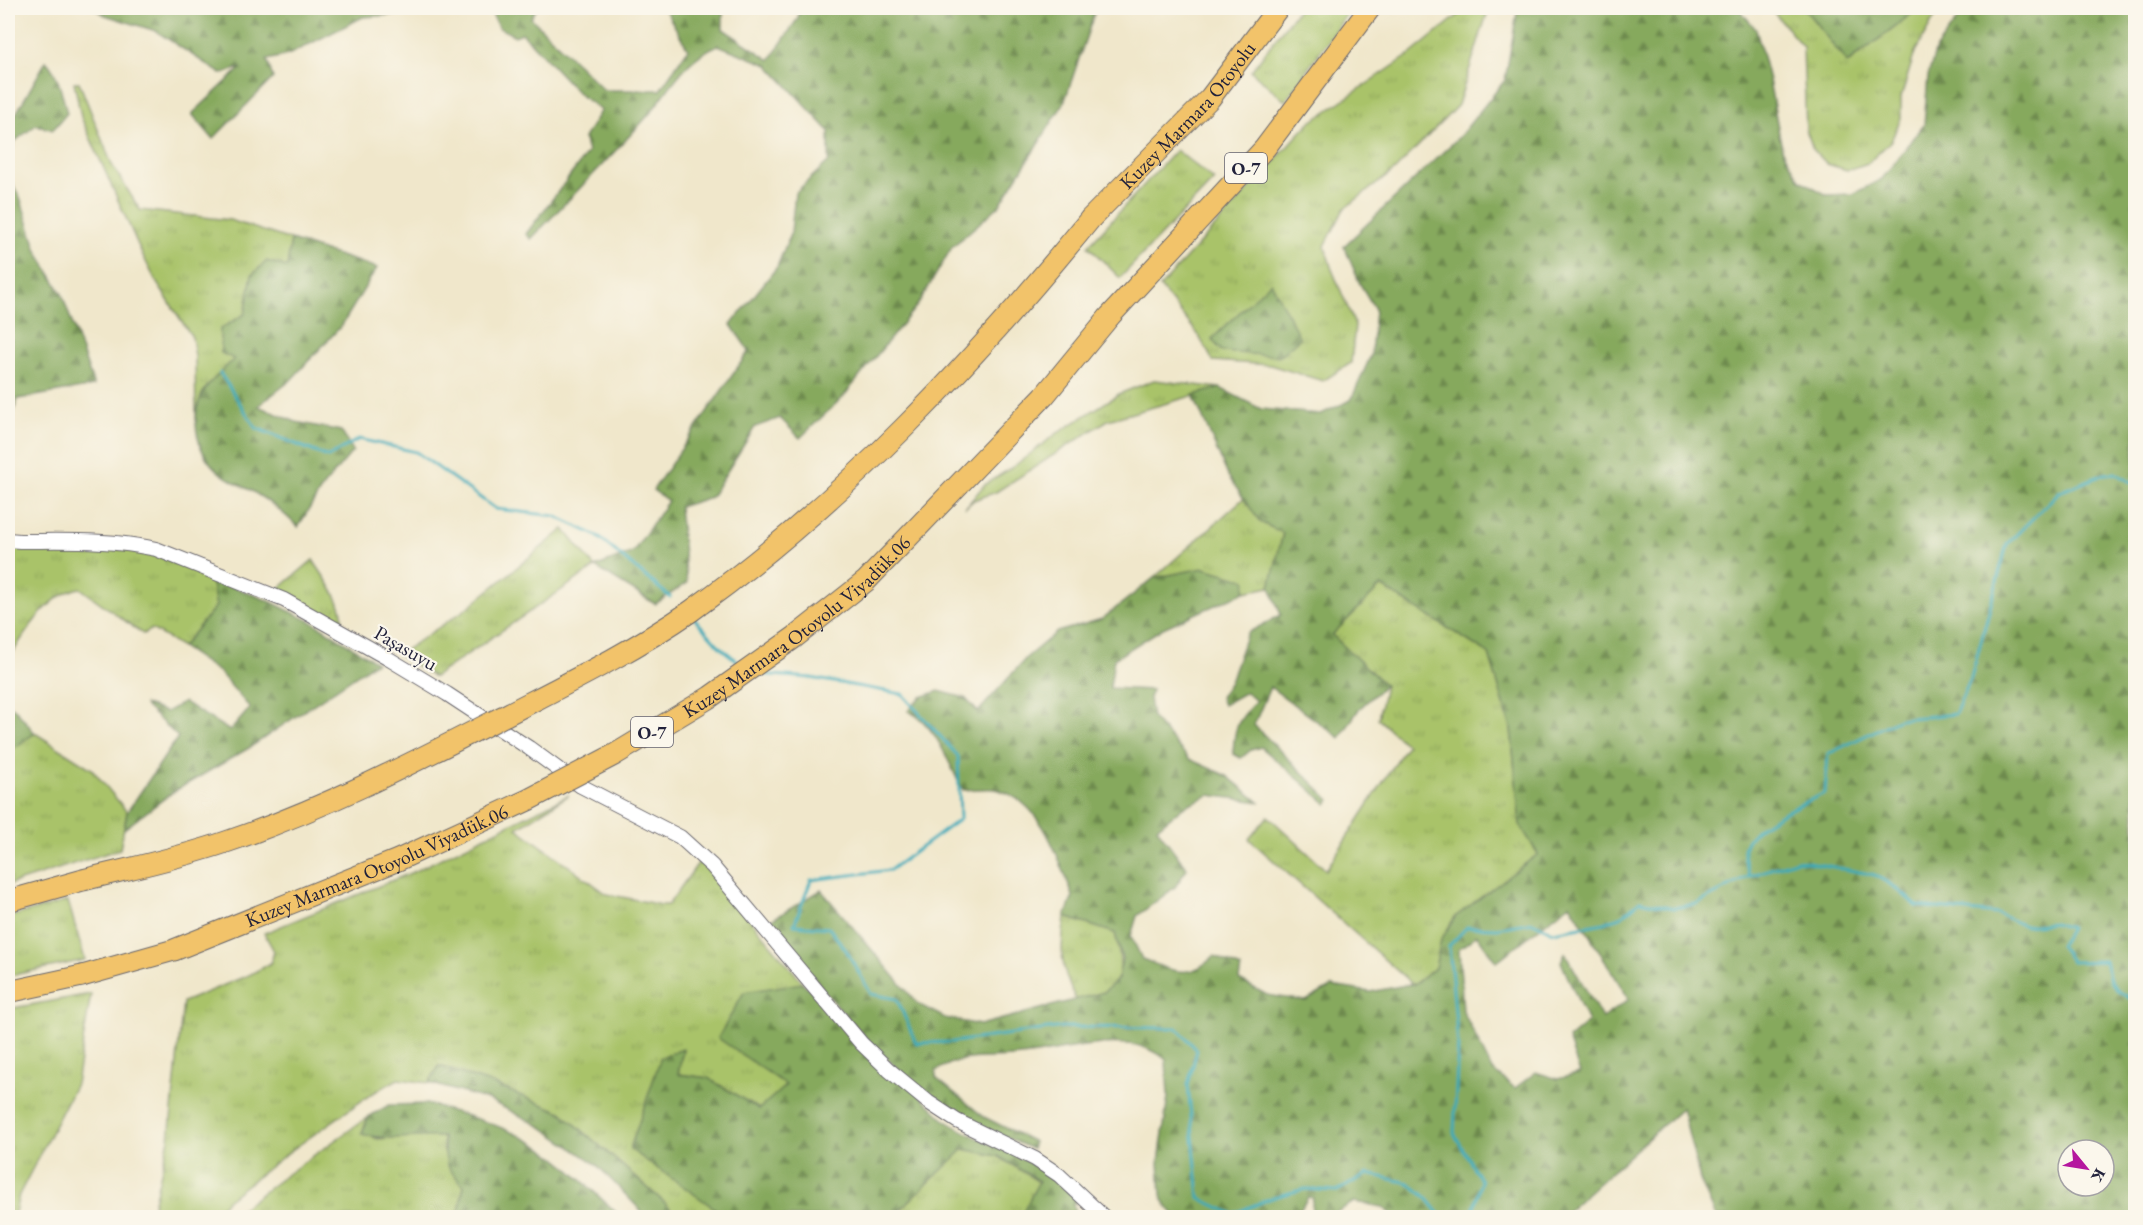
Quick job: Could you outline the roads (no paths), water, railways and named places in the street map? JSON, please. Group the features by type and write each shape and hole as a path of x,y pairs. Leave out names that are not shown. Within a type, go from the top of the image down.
{"highway":[{"name":"Kuzey Marmara Otoyolu","path":"8,901 226,843 301,813 398,771 606,663 689,612 765,554 844,485 970,361 1032,291 1091,218 1210,98 1278,8"},
{"name":"Kuzey Marmara Otoyolu Viyadük.06","path":"8,992 82,976 174,950 399,860 528,800 614,755 710,698 795,637 866,581 1044,396 1109,317 1265,148 1370,8"}],"street":[{"name":"Paşasuyu","path":"8,540 112,541 156,549 284,600 447,694 530,748 581,786 688,843 749,907 861,1043 890,1070 928,1102 957,1121 1035,1159 1059,1174 1105,1218"}],"waterway":[{"path":"220,373 256,428 328,457 359,439 416,452 496,509 555,516 597,536 670,597"},
{"path":"1750,876 1744,856 1746,843 1763,825 1790,809 1825,793 1828,754 1899,719 1955,714 1971,678 2007,544 2059,492 2105,474 2115,473 2136,485"},
{"path":"694,618 720,647 742,665"},
{"path":"758,674 811,678 902,694 958,756 960,819 890,870 811,880 794,925 829,928 846,950 871,994 897,999 916,1043 953,1042 1063,1027 1177,1028 1197,1050 1188,1085 1199,1198 1233,1214 1274,1197 1305,1189 1337,1191 1368,1174 1409,1183 1427,1198 1443,1218"},
{"path":"1453,1218 1472,1216 1481,1181 1454,1133 1458,1044 1449,946 1467,927 1497,928 1533,922 1553,932 1604,923 1622,916 1640,901 1674,908 1696,904 1750,876 1797,860 1875,875 1896,888 1917,906 1998,914 2025,926 2054,923 2070,928 2060,945 2072,962 2105,961 2110,981 2118,991 2136,1002"}]}
